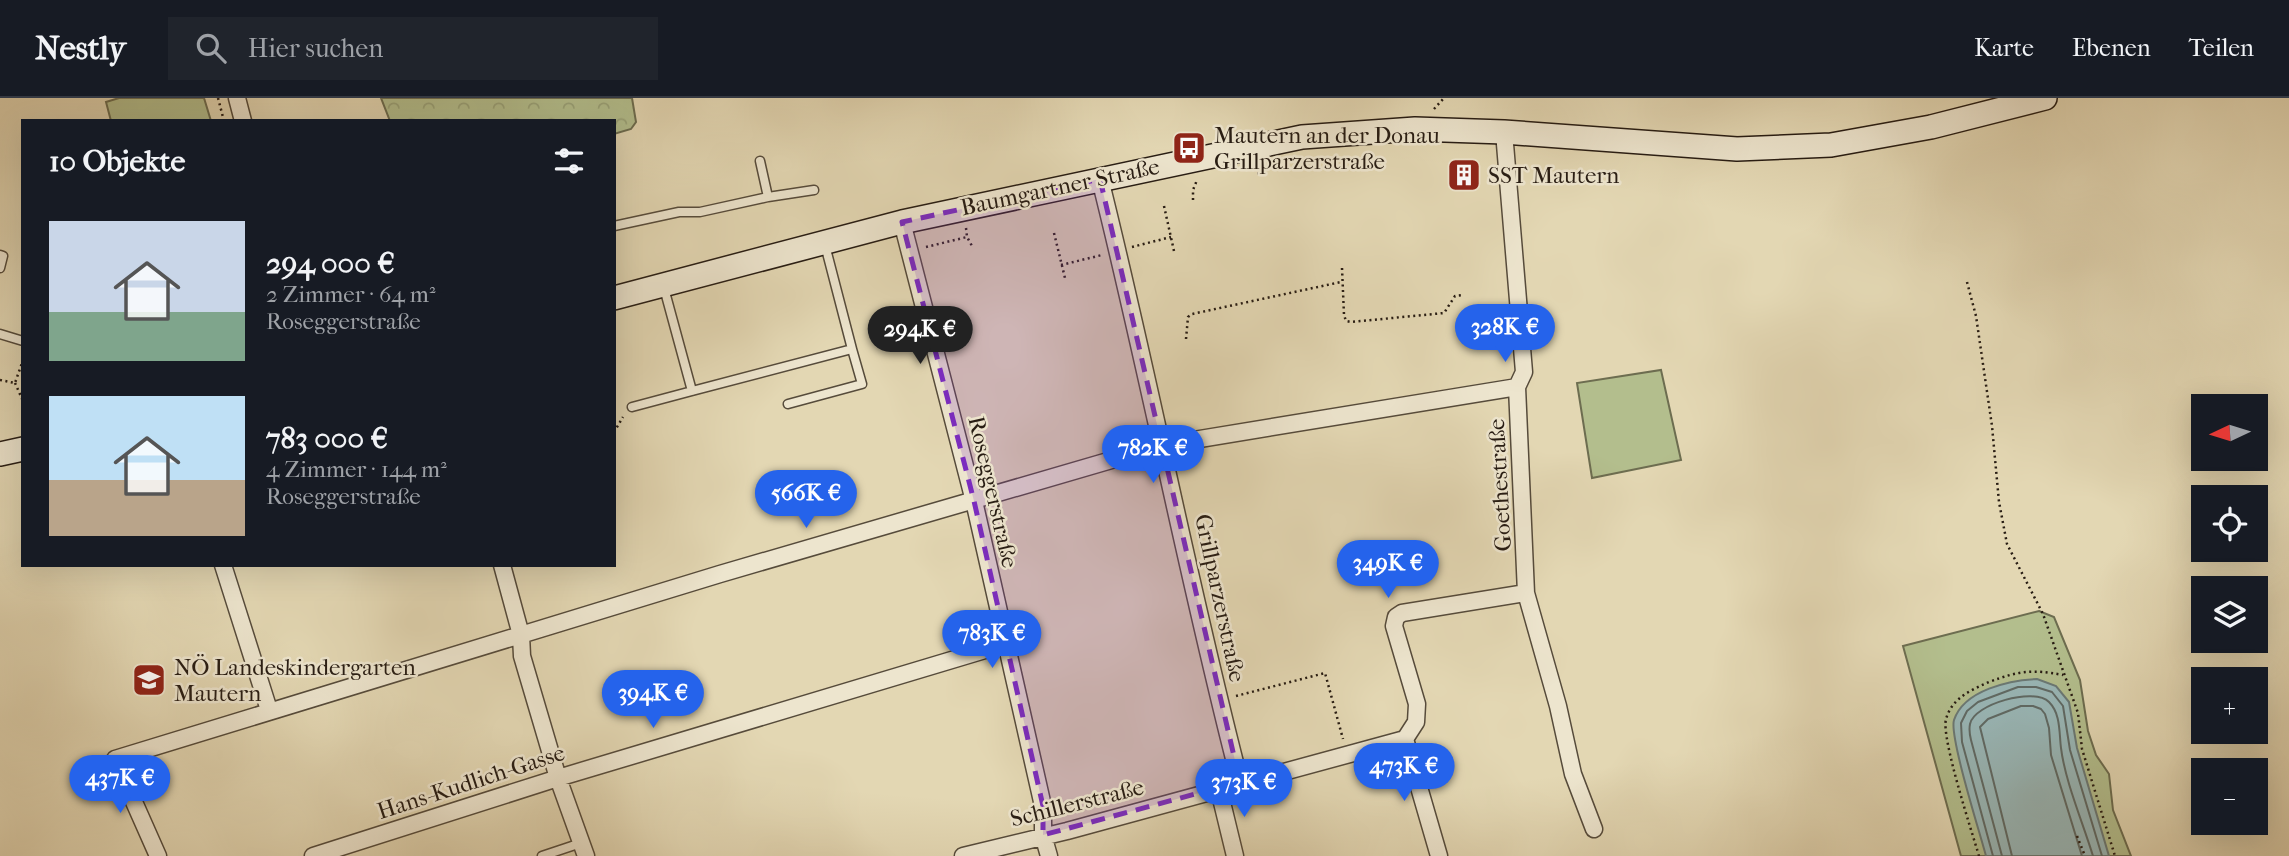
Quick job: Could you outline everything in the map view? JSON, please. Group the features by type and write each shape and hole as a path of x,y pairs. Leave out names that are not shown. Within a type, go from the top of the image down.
{"street":[{"path":"237,98 242,119"},
{"name":"Baumgartner Straße","path":"616,297 902,222 1303,137 1415,129 1504,132 1737,149 1831,145 1931,127 2045,98"},
{"name":"Goethestraße","path":"1504,132 1524,372 1517,387 1526,593 1558,706 1573,774 1594,829"},
{"name":"Grillparzerstraße","path":"1100,178 1163,445 1219,701 1240,782"},
{"name":"Roseggerstraße","path":"902,222 974,501 1043,806 1043,835 1049,856"},
{"path":"158,856 115,759 269,710 1163,445 1517,387"},
{"path":"0,454 21,449"},
{"path":"224,567 269,710"},
{"path":"503,567 521,635 522,656 558,778 584,850"},
{"path":"1439,856 1405,739 1416,722 1417,704 1394,626 1396,617 1402,613 1526,593"},
{"name":"Hans-Kudlich-Gasse","path":"313,856 558,778 1005,644"},
{"name":"Schillerstraße","path":"963,856 1067,831 1405,739"},
{"path":"1219,790 1235,856"}],"lane":[{"path":"760,161 768,197"},
{"path":"616,226 679,212 701,212 814,190"},
{"path":"788,404 862,384 824,243"},
{"path":"0,255 3,256 0,268"},
{"path":"663,284 692,391"},
{"path":"0,334 21,340"},
{"path":"632,407 852,349"},
{"path":"542,856 584,850"}],"path":[{"path":"218,98 223,119"},
{"path":"1256,164 1259,176"},
{"path":"1250,169 1258,170"},
{"path":"1193,200 1196,180 1208,177"},
{"path":"1164,206 1174,251"},
{"path":"967,231 972,246"},
{"path":"1054,233 1065,278"},
{"path":"909,251 967,237"},
{"path":"1342,268 1346,321 1444,313 1455,296 1464,295"},
{"path":"1186,339 1188,317 1192,314 1341,282"},
{"path":"1967,282 1976,316 1992,426 1999,502 2007,544 2043,614 2078,713 2082,749 2115,856"},
{"path":"21,366 15,383 21,396"},
{"path":"0,380 15,383"},
{"path":"616,428 632,407"},
{"path":"1979,856 1948,746 1945,721 1955,702 1970,690 2016,672 2039,670 2064,676"},
{"path":"1219,701 1325,673 1347,754"},
{"path":"2077,836 2085,856"}],"highlighted area":[{"path":"1100,179 1240,782 1043,835 1043,806 974,501 902,222"}],"green space":[{"path":"119,98 204,98 210,119 110,119 106,102"},
{"path":"381,98 632,98 636,122 631,129 616,133 616,119 389,119"},
{"path":"1661,370 1681,460 1592,478 1577,383"},
{"path":"2039,611 2054,617 2080,680 2088,731 2096,755 2109,774 2113,810 2131,856 1961,856 1903,646"}],"water":[{"path":"2037,679 2056,686 2069,702 2077,748 2109,856 1986,856 1960,764 1954,720 1967,701 1978,694 2002,685"}],"place":[{"name":"Mautern an der Donau Grillparzerstraße","path":"1189,148"},
{"name":"SST Mautern","path":"1464,175"},
{"name":"NÖ Landeskindergarten Mautern","path":"149,680"}]}
